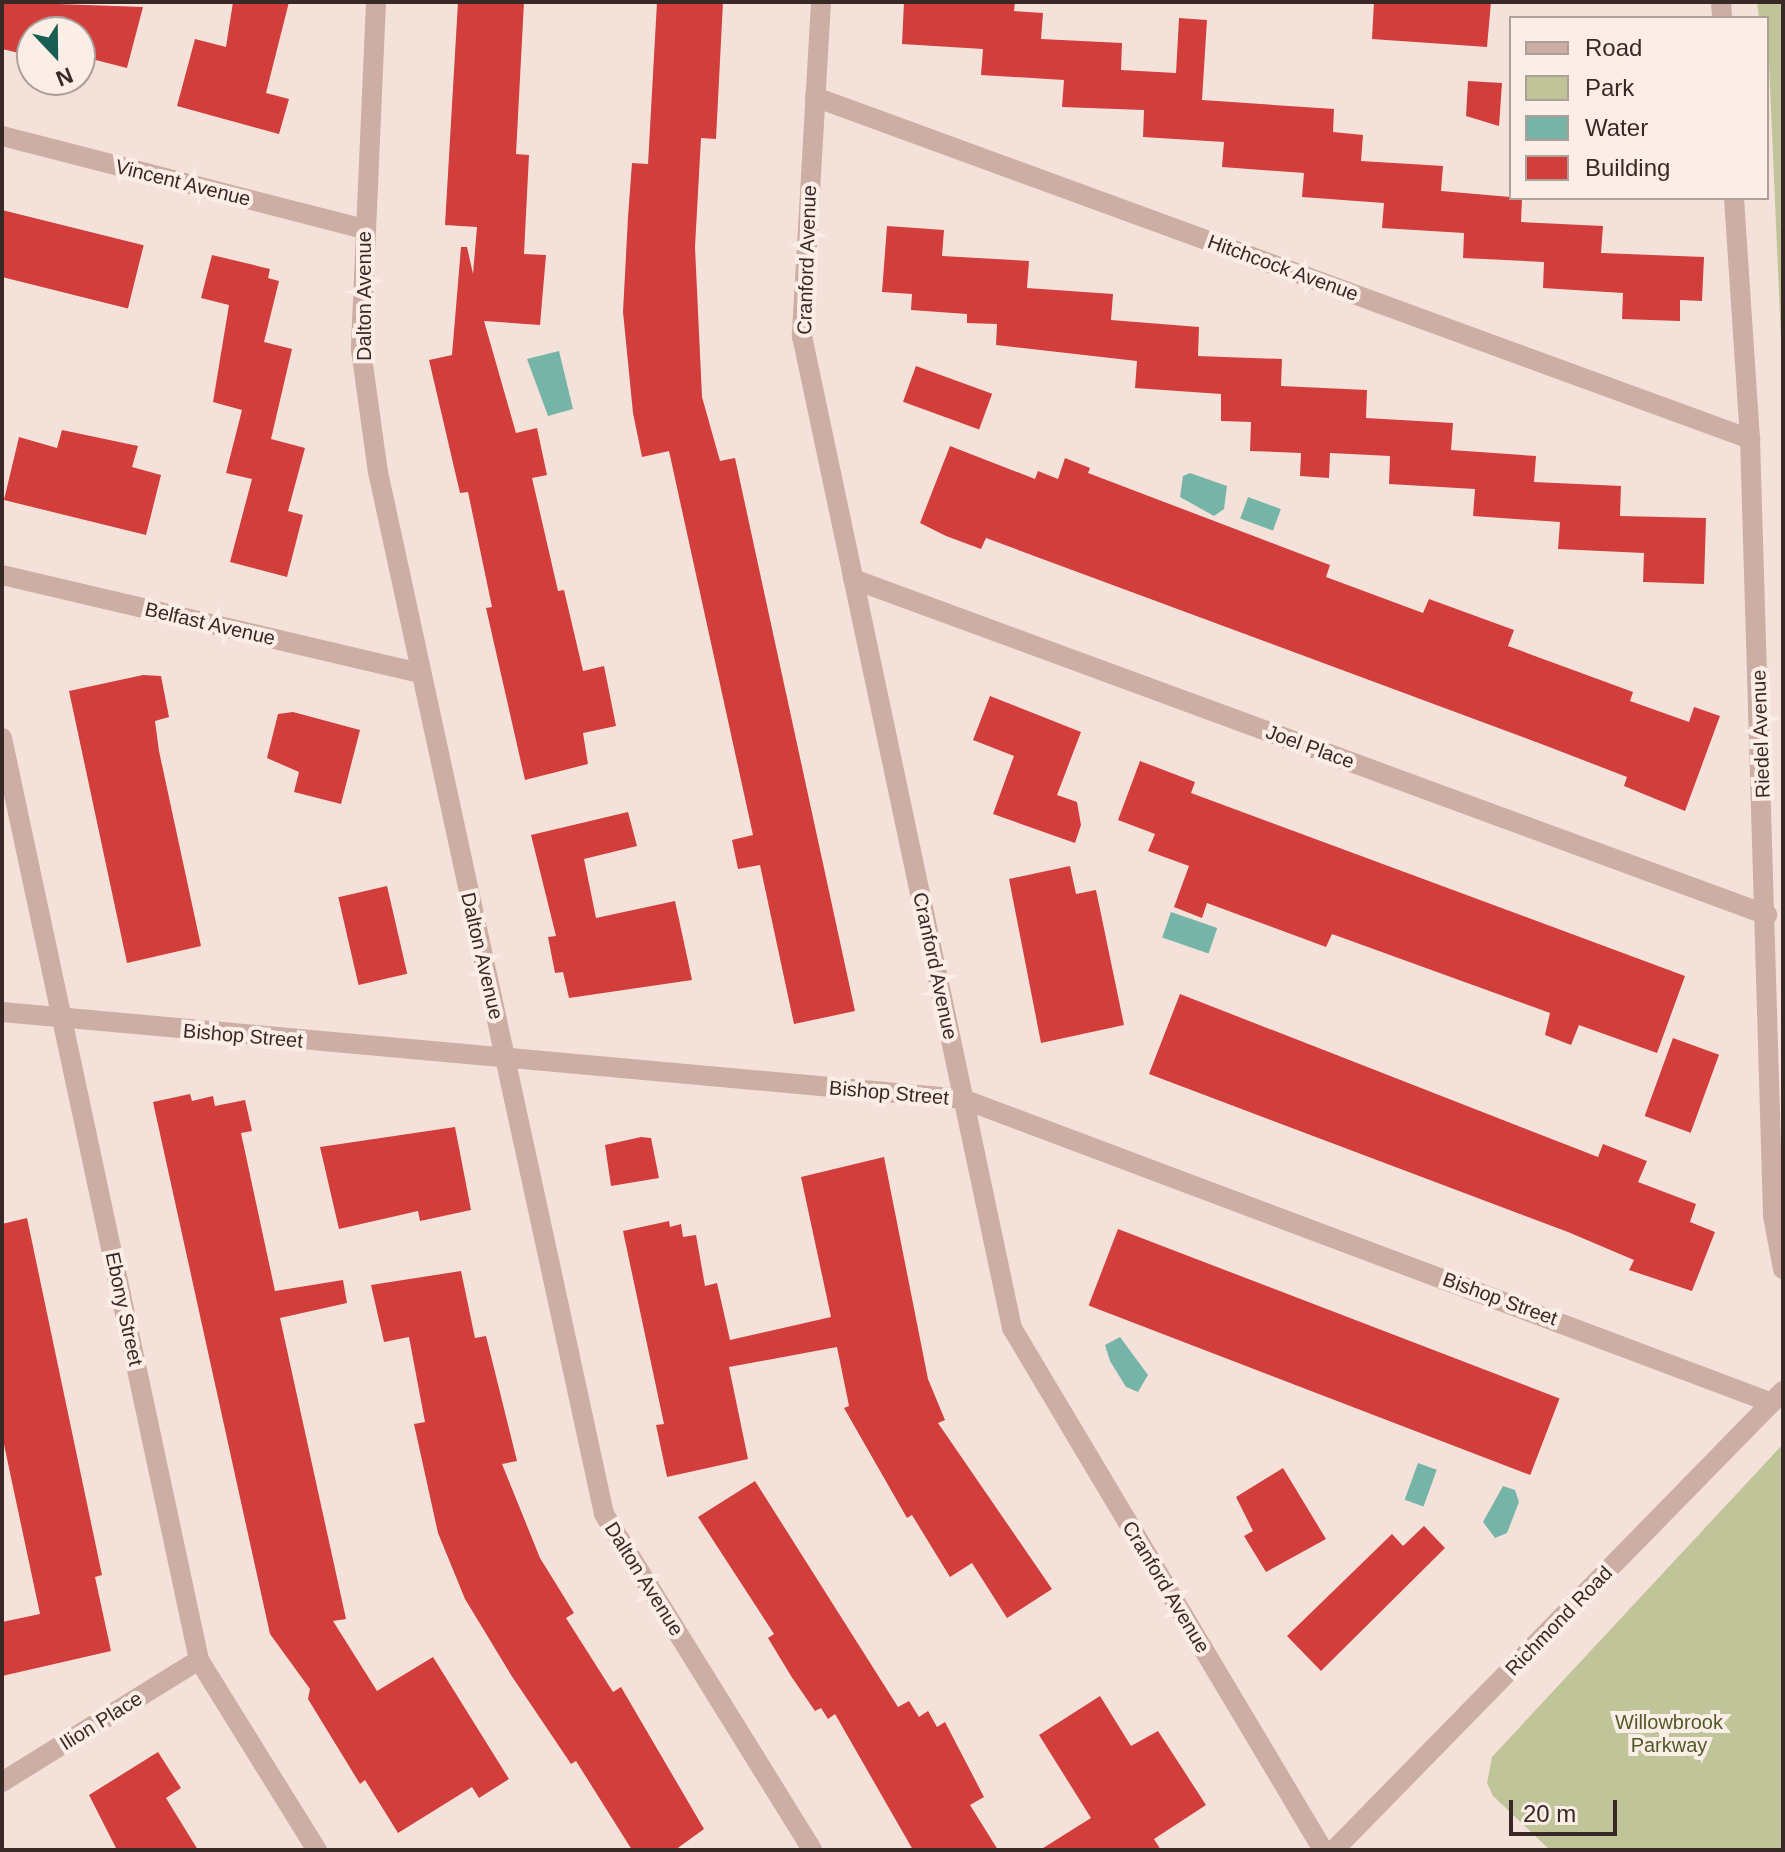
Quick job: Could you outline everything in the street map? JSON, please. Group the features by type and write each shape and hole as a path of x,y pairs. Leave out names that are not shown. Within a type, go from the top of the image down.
{"street":[{"name":"Dalton Avenue","path":"376,2 361,350 419,673 604,1514 812,1850"},
{"name":"Cranford Avenue","path":"821,2 802,336 1012,1328 1323,1850"},
{"name":"Hitchcock Avenue","path":"815,97 1750,439"},
{"name":"Vincent Avenue","path":"2,136 365,229"},
{"name":"Riedel Avenue","path":"1734,200 1750,439 1767,915 1773,1216 1783,1269"},
{"name":"Belfast Avenue","path":"2,575 419,673"},
{"name":"Joel Place","path":"853,579 1767,915"},
{"name":"Ebony Street","path":"2,738 199,1660 317,1850"},
{"name":"Bishop Street","path":"2,1012 963,1099 1777,1397"},
{"name":"Richmond Road","path":"1334,1850 1777,1397"},
{"name":"Ilion Place","path":"2,1782 199,1660"}],"green space":[{"path":"1757,2 1783,2 1783,385 1769,16 1759,16"},
{"name":"Willowbrook Parkway","path":"1783,1444 1783,1850 1550,1850 1493,1796 1487,1783 1492,1757"}],"water":[{"path":"559,351 573,409 548,416 527,359"},
{"path":"1190,473 1227,486 1224,509 1214,516 1180,497 1183,476"},
{"path":"1248,497 1281,509 1273,531 1240,519"},
{"path":"1171,912 1217,928 1209,953 1162,938"},
{"path":"1120,1337 1148,1375 1138,1392 1126,1387 1110,1361 1105,1345"},
{"path":"1418,1463 1437,1470 1423,1506 1405,1500"},
{"path":"1503,1486 1515,1490 1519,1502 1507,1533 1495,1538 1483,1522"}],"building":[{"path":"2,2 143,7 127,68 96,60 96,16 16,16 16,52 2,49"},
{"path":"233,2 289,2 266,93 289,99 279,134 177,106 195,39 226,47"},
{"path":"458,2 524,2 516,154 529,155 524,254 546,255 540,325 484,321 516,433 537,428 547,475 532,478 558,591 564,590 583,671 604,666 616,726 583,733 588,764 525,780 486,608 492,607 468,492 460,493 429,360 452,355 461,247 467,247 473,274 477,227 445,225"},
{"path":"657,2 723,2 716,139 701,138 695,247 702,397 720,461 735,458 855,1011 794,1024 760,865 738,869 732,840 753,835 669,451 642,457 633,413 623,312 628,217 632,163 648,164"},
{"path":"904,2 1015,2 1014,11 1043,13 1041,39 1122,43 1121,70 1176,73 1179,18 1207,20 1202,100 1334,109 1333,132 1363,135 1361,161 1443,166 1441,191 1522,200 1521,222 1603,226 1601,253 1704,257 1702,301 1680,300 1680,321 1622,319 1623,293 1543,288 1544,262 1463,258 1464,233 1382,228 1384,203 1302,197 1304,173 1222,167 1224,142 1143,137 1144,110 1062,107 1064,80 981,75 983,49 902,44"},
{"path":"1374,2 1491,2 1487,47 1372,39"},
{"path":"1468,81 1502,83 1499,126 1466,116"},
{"path":"2,210 144,245 128,308 2,277"},
{"path":"887,226 944,230 942,256 1029,261 1027,288 1113,294 1111,320 1199,327 1198,356 1282,359 1281,386 1367,390 1366,418 1453,423 1451,450 1536,456 1534,482 1621,486 1620,516 1706,518 1704,584 1643,582 1644,553 1558,549 1560,522 1473,516 1475,489 1389,484 1390,456 1330,453 1329,478 1300,476 1301,453 1250,451 1251,422 1221,421 1221,394 1135,388 1137,361 996,345 997,324 967,323 967,314 911,310 912,294 882,292"},
{"path":"212,255 270,269 268,278 279,281 264,342 292,349 271,439 305,448 288,511 303,515 287,577 230,562 252,479 226,473 242,410 213,402 229,305 201,298"},
{"path":"916,366 992,394 979,429 903,402"},
{"path":"62,430 138,446 132,467 161,475 146,535 4,500 19,437 57,448"},
{"path":"950,446 1035,479 1038,471 1058,479 1065,458 1090,468 1088,473 1330,565 1326,577 1423,613 1429,599 1514,630 1508,646 1633,692 1630,701 1689,722 1694,707 1720,716 1685,811 1624,786 1627,777 1544,745 986,538 981,549 946,536 920,523"},
{"path":"143,675 161,676 169,717 155,721 159,751 201,946 127,963 69,691"},
{"path":"990,696 1081,732 1057,795 1077,802 1081,825 1075,843 993,814 1014,756 973,740"},
{"path":"293,712 360,730 341,804 294,792 299,772 267,758 278,714"},
{"path":"1140,761 1195,782 1191,793 1685,976 1657,1053 1579,1025 1571,1045 1545,1035 1550,1013 1332,934 1326,947 1207,903 1202,918 1174,907 1189,866 1148,851 1155,834 1118,820"},
{"path":"628,812 637,846 584,859 596,918 675,901 692,980 569,998 563,972 555,973 548,937 556,936 531,835"},
{"path":"1070,866 1076,894 1096,890 1124,1025 1041,1043 1009,879"},
{"path":"387,886 407,974 359,985 338,897"},
{"path":"1180,994 1598,1157 1603,1144 1647,1161 1638,1182 1696,1204 1690,1222 1715,1232 1692,1291 1629,1270 1634,1260 1568,1232 1149,1074"},
{"path":"1673,1038 1719,1055 1691,1133 1645,1116"},
{"path":"190,1094 192,1101 213,1096 215,1106 245,1100 252,1131 241,1133 275,1291 343,1280 347,1303 280,1318 346,1619 333,1621 377,1691 433,1657 509,1779 479,1798 472,1787 398,1833 365,1780 360,1784 308,1699 310,1689 270,1634 153,1102"},
{"path":"455,1127 471,1210 420,1221 418,1211 339,1229 320,1147"},
{"path":"641,1137 651,1138 659,1178 611,1186 605,1145"},
{"path":"884,1157 928,1379 945,1420 938,1423 1052,1589 1007,1618 972,1563 950,1577 912,1515 907,1518 844,1408 849,1406 837,1347 729,1367 748,1459 667,1477 656,1425 664,1424 623,1231 669,1221 670,1227 681,1224 683,1237 696,1235 705,1286 717,1283 730,1340 831,1317 801,1177"},
{"path":"27,1218 102,1575 95,1577 111,1651 2,1676 2,1622 40,1614 2,1435 2,1224"},
{"path":"1118,1229 1560,1399 1530,1475 1089,1306"},
{"path":"461,1271 475,1338 486,1336 517,1461 502,1464 540,1558 574,1613 566,1618 613,1692 621,1687 704,1829 675,1850 632,1850 576,1761 571,1764 511,1675 465,1599 438,1533 414,1424 425,1422 409,1337 384,1342 371,1285"},
{"path":"1283,1468 1326,1539 1266,1572 1244,1536 1253,1531 1236,1497"},
{"path":"755,1481 898,1707 909,1701 919,1717 928,1711 937,1727 945,1722 984,1797 970,1805 998,1850 913,1850 835,1714 828,1719 821,1708 815,1711 791,1676 768,1638 774,1634 698,1517"},
{"path":"1424,1526 1445,1548 1321,1671 1287,1636 1392,1534 1403,1546"},
{"path":"1100,1696 1131,1746 1158,1731 1206,1805 1154,1839 1161,1850 1040,1850 1091,1818 1039,1735"},
{"path":"158,1752 181,1788 166,1798 198,1850 117,1850 89,1795"}]}
